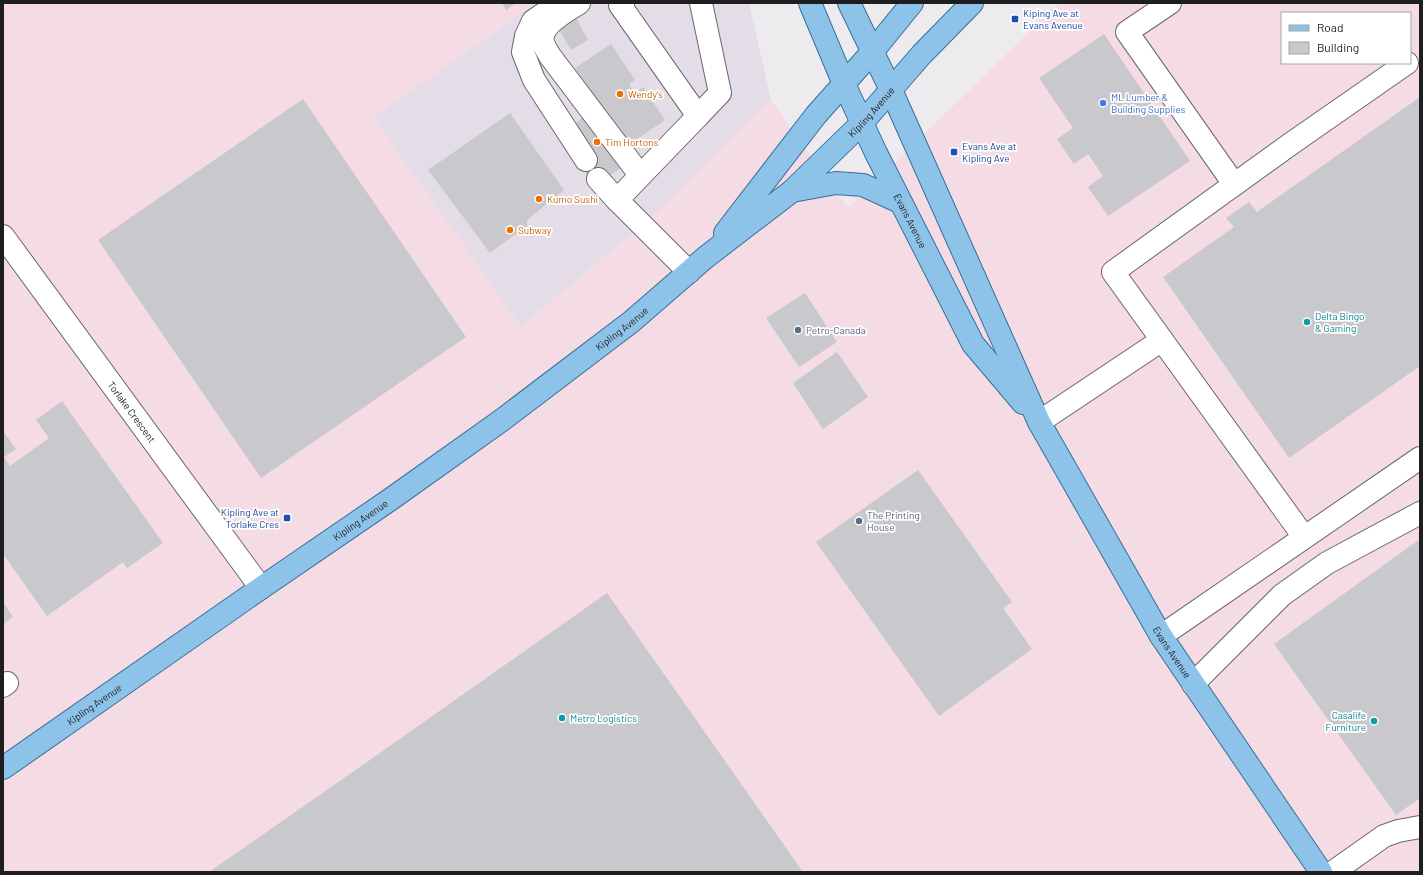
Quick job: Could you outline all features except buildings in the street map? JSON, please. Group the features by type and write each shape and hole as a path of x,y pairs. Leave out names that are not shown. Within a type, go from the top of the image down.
{"main road":[{"name":"Evans Avenue","path":"810,3 862,123 900,202 973,344 1039,422"},
{"name":"Evans Avenue","path":"849,3 891,90 1039,422 1161,636 1321,872"},
{"name":"Kipling Avenue","path":"706,257 816,115 873,51 912,3"},
{"name":"Kipling Avenue","path":"3,768 260,588 391,499 502,420 631,322 706,257 792,191 862,123 922,54 972,3"},
{"path":"792,191 836,183 863,185 900,202"}],"street":[{"path":"559,3 533,21 526,36 523,52 534,80 586,160"},
{"path":"579,3 559,16 545,28 543,42 550,56 640,175"},
{"path":"618,200 640,175 720,93 701,3"},
{"path":"1170,3 1127,32 1234,184"},
{"path":"620,4 698,116"},
{"path":"1411,60 1420,54"},
{"path":"1304,537 1113,272 1234,184 1407,64"},
{"path":"598,179 689,272"},
{"name":"Torlake Crescent","path":"3,236 260,588"},
{"path":"1039,422 1162,340"},
{"path":"1161,636 1420,458"},
{"path":"1193,684 1282,595 1327,563 1420,513"},
{"path":"1333,872 1384,836 1398,831 1420,827"}],"shaded area":[{"path":"3,3 536,3 373,117 521,327 665,206 771,100 848,208 1056,6 1061,3 1420,3 1420,872 3,872"},
{"path":"536,3 749,3 771,100 665,206 521,327 373,117"}],"place":[{"name":"Kiping Ave at Evans Avenue","path":"1015,19"},
{"name":"Wendy's","path":"620,94"},
{"name":"ML Lumber & Building Supplies","path":"1103,103"},
{"name":"Tim Hortons","path":"597,142"},
{"name":"Evans Ave at Kipling Ave","path":"954,152"},
{"name":"Kumo Sushi","path":"539,199"},
{"name":"Subway","path":"510,230"},
{"name":"Delta Bingo & Gaming","path":"1307,322"},
{"name":"Petro-Canada","path":"798,330"},
{"name":"Kipling Ave at Torlake Cres","path":"287,518"},
{"name":"The Printing House","path":"859,521"},
{"name":"Metro Logistics","path":"562,718"},
{"name":"Casalife Furniture","path":"1374,721"}]}
